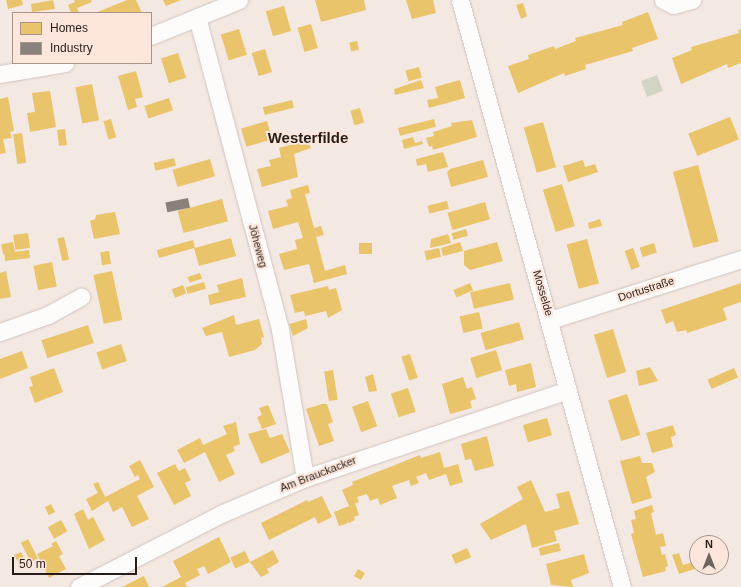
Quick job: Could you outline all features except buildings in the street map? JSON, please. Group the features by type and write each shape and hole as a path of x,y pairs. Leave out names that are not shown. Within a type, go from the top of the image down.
{"street":[{"path":"152,36 239,0"},
{"path":"663,0 673,5 692,0"},
{"name":"Mosselde","path":"462,1 622,587"},
{"name":"Jöheweg","path":"198,17 280,330 305,478"},
{"path":"0,74 59,64"},
{"name":"Dortustraße","path":"550,320 741,259"},
{"path":"0,332 48,315 81,296"},
{"name":"Am Brauckacker","path":"80,587 223,513 305,478 568,390"}],"green space":[{"path":"657,75 663,91 647,97 641,81"}],"district":[{"name":"Westerfilde","path":"308,138"}]}
